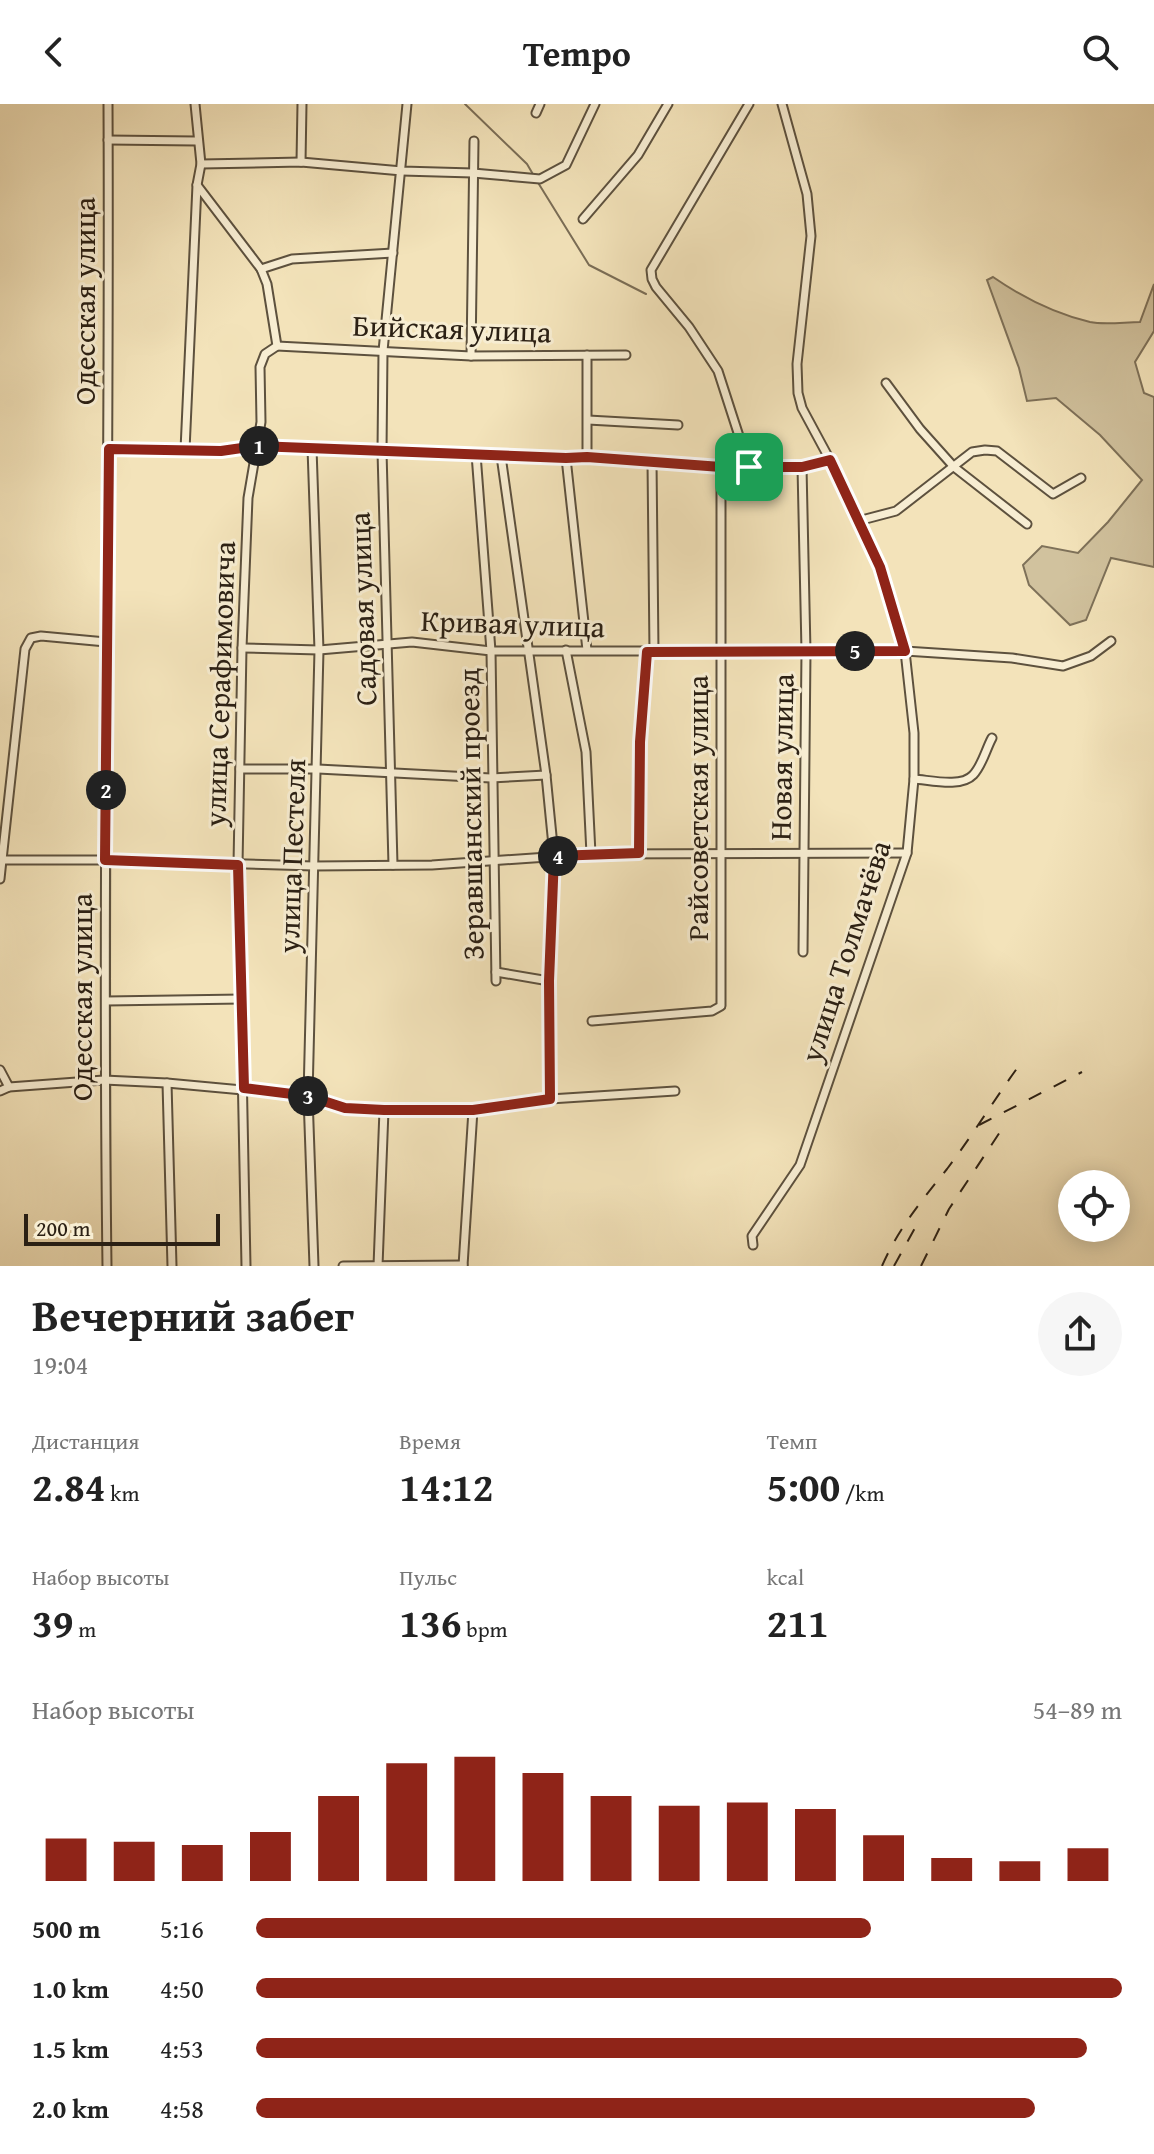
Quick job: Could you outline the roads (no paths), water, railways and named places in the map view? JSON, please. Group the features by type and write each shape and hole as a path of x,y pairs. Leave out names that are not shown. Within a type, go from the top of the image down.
{"street":[{"name":"Одесская улица","path":"107,1266 104,1080 109,449 108,104"},
{"path":"185,450 197,185 201,164 196,141 195,104"},
{"path":"301,162 302,104"},
{"name":"Садовая улица","path":"393,865 382,451 383,351 407,104"},
{"path":"536,113 540,104"},
{"path":"201,164 301,162 538,180 566,165 595,104"},
{"path":"583,219 638,155 668,104"},
{"path":"749,104 651,270 656,287 689,327 718,371 749,467"},
{"name":"улица Толмачёва","path":"753,1245 752,1236 800,1165 907,853 914,779 914,733 905,651 880,567 802,408 798,393 797,364 811,236 807,194 782,104"},
{"path":"108,140 196,141"},
{"path":"471,356 474,141"},
{"path":"197,185 261,269 267,284 277,346"},
{"path":"261,269 292,259 393,253"},
{"name":"Бийская улица","path":"277,346 471,356 626,355"},
{"name":"улица Серафимовича","path":"246,1266 238,865 242,648 248,498 261,422 260,367 265,354 277,346"},
{"path":"587,355 587,457"},
{"path":"886,383 920,429 954,467 1027,524"},
{"path":"588,420 678,425"},
{"path":"109,449 221,451 256,446 587,457 721,467 802,467 830,460"},
{"name":"улица Пестеля","path":"312,448 319,650 308,1096 314,1266"},
{"path":"858,521 896,511 972,452 997,451 1053,494 1081,478"},
{"name":"Зеравшанский проезд","path":"476,454 491,651 496,976 549,981"},
{"path":"501,456 546,775 554,856 549,981 550,1099"},
{"path":"566,458 587,650"},
{"path":"639,853 640,742 651,652 652,461"},
{"name":"Райсоветская улица","path":"592,1021 712,1011 721,1006 721,467"},
{"name":"Новая улица","path":"802,467 806,651 803,952"},
{"path":"0,879 25,649 31,638 41,636 106,642"},
{"name":"Кривая улица","path":"242,648 319,650 440,643 491,651 905,651 1012,658 1063,666 1091,656 1111,641"},
{"path":"566,650 586,752 591,854"},
{"path":"914,779 965,780 974,775 992,738"},
{"path":"240,769 318,769 491,778 546,775"},
{"path":"2,860 314,866 494,861 591,854 907,853"},
{"path":"106,1001 242,999"},
{"path":"0,1070 9,1087"},
{"path":"0,1091 9,1087 104,1080 244,1088 308,1096 345,1108 473,1110 550,1099 675,1091"},
{"path":"167,1083 172,1266"},
{"path":"378,1266 384,1110"},
{"path":"343,1266 463,1265 473,1110"}],"waterway":[{"path":"465,104 527,164 534,176"},
{"path":"537,181 589,265 646,294"}],"railway":[{"path":"882,1266 911,1215 1018,1067"},
{"path":"979,1125 1082,1072"},
{"path":"921,1266 949,1209 1002,1129"},
{"path":"894,1266 921,1217"}]}
